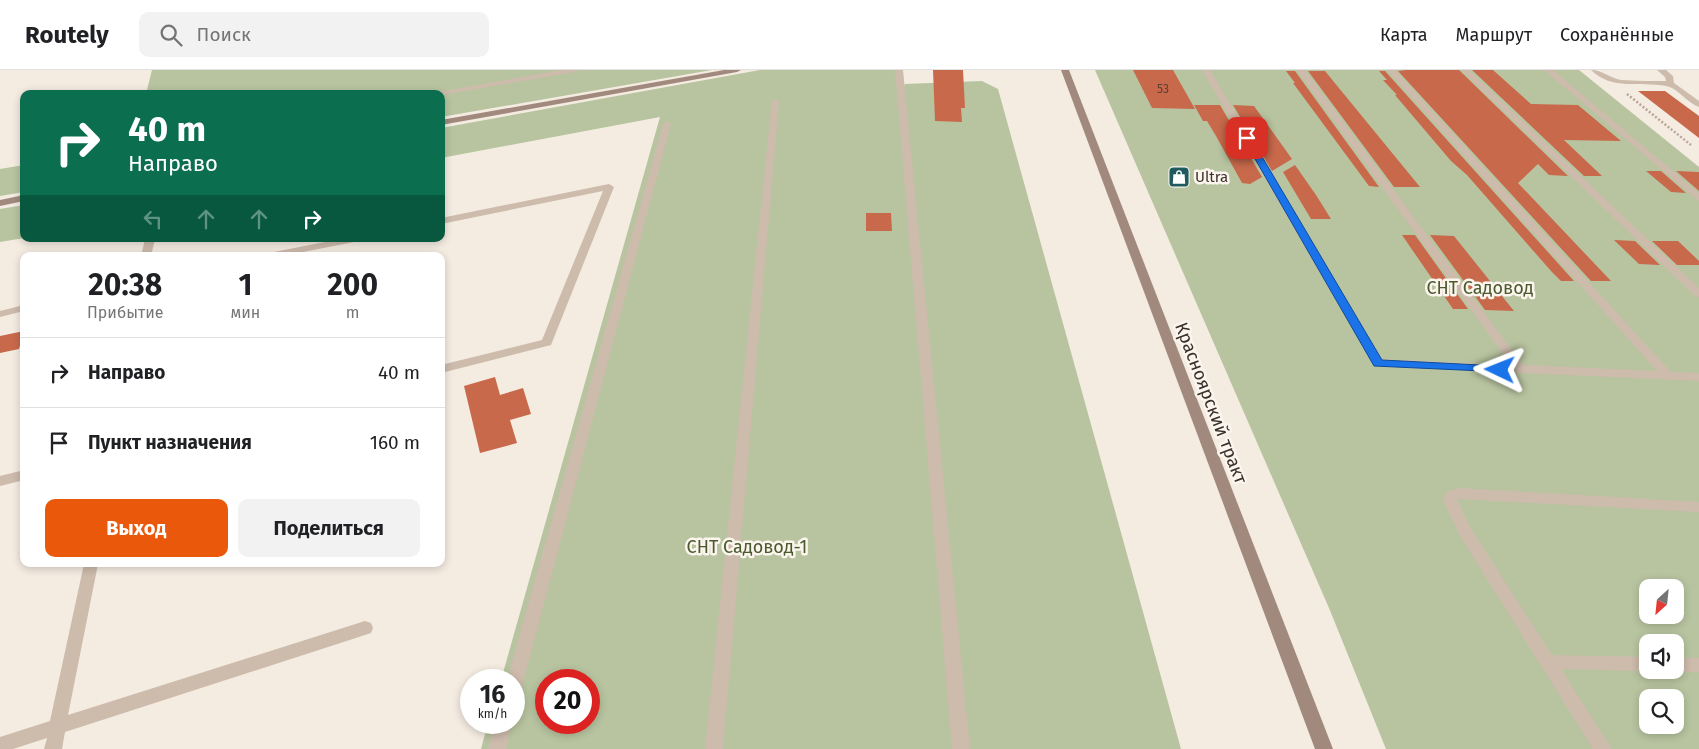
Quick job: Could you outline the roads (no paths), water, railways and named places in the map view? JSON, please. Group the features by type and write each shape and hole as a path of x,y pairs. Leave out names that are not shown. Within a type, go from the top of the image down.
{"main road":[{"path":"445,122 736,70"},
{"name":"Красноярский тракт","path":"1065,70 1324,749"},
{"path":"0,203 20,199"}],"street":[{"path":"445,92 575,70"},
{"path":"899,70 961,749"},
{"path":"1206,70 1378,363 1519,370 1667,374 1699,377"},
{"path":"1300,70 1519,370"},
{"path":"1391,70 1667,374"},
{"path":"1465,70 1699,294"},
{"path":"1548,70 1699,198"},
{"path":"1595,70 1606,78 1619,82 1670,84 1699,105"},
{"path":"1661,70 1668,76 1670,84"},
{"path":"714,749 775,100"},
{"path":"519,669 667,124"},
{"path":"445,220 609,187 547,342 445,368"},
{"path":"288,252 339,242"},
{"path":"0,314 20,309"},
{"path":"0,481 20,476"},
{"path":"1603,749 1464,530 1450,501 1451,496 1458,493 1699,507"},
{"path":"53,749 90,567"},
{"path":"0,745 365,628"},
{"path":"1548,662 1639,664"},
{"path":"1684,665 1699,665"},
{"path":"497,749 501,734"}],"place":[{"name":"Ultra","path":"1179,177"}],"park label":[{"name":"СНТ Садовод","path":"1480,288"},
{"name":"СНТ Садовод-1","path":"747,547"}]}
